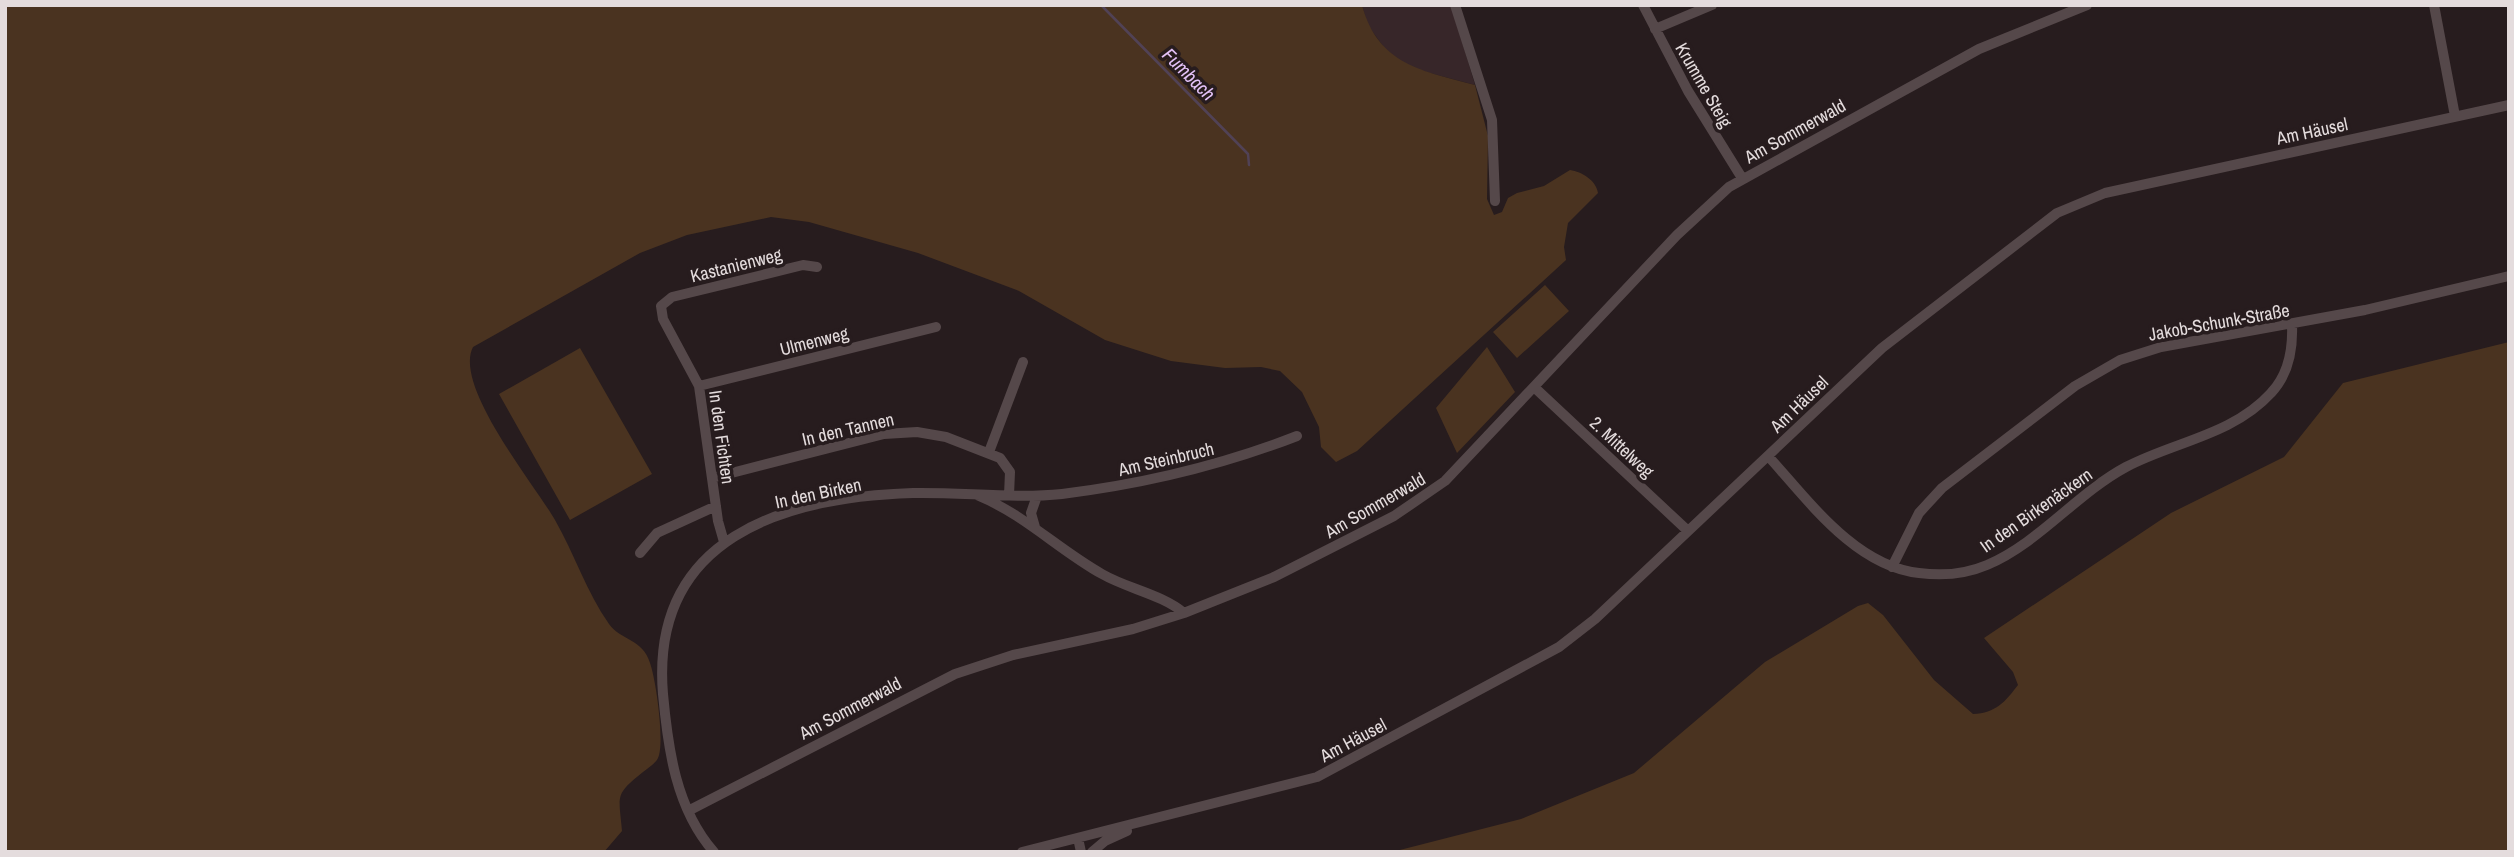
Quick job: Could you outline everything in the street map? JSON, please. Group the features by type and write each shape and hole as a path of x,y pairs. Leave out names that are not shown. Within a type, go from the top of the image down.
{"street":[{"path":"1455,5 1492,120 1496,201"},
{"name":"Krumme Steig","path":"1643,5 1688,91 1742,178"},
{"path":"1655,29 1712,5"},
{"name":"Am Sommerwald","path":"688,811 955,674 1013,655 1133,629 1184,612 1274,577 1417,503 1445,481 1700,212 1742,178 1979,49 2087,5"},
{"path":"2434,5 2455,116"},
{"name":"Am Häusel","path":"1022,852 1317,777 1573,638 1891,341 2072,204 2105,193 2509,105"},
{"name":"Kastanienweg","path":"663,303 672,297 803,265 817,267"},
{"name":"Jakob-Schunk-Straße","path":"1892,567 1915,520 1942,488 2025,423 2120,360 2161,347 2292,325 2509,276"},
{"name":"In den Fichten","path":"663,303 663,319 699,386 716,506 724,542"},
{"name":"In den Birkenäckern","path":"1768,456 1845,537 1868,555 1892,567 1918,573 1947,574 1987,565 2018,547 2111,476 2143,459 2235,421 2257,407 2283,376 2292,345 2292,325"},
{"name":"Ulmenweg","path":"699,386 936,327"},
{"path":"1009,495 1009,466 989,452 1023,362"},
{"name":"2. Mittelweg","path":"1534,387 1688,531"},
{"name":"In den Tannen","path":"712,478 902,432 946,437 989,452"},
{"name":"Am Steinbruch","path":"973,494 1037,496 1177,475 1297,436"},
{"name":"In den Birken","path":"688,811 677,779 665,722 663,639 679,591 699,565 724,542 771,519 828,504 890,495 973,494 1005,508 1101,574 1171,603 1184,612"},
{"path":"1035,527 1031,513 1037,496"},
{"path":"640,553 657,533 716,506"},
{"path":"688,811 694,825 714,852"},
{"name":"Am Häusel","path":"1091,852 1105,841 1153,820"},
{"path":"1077,838 1081,852"}],"shaded area":[{"path":"5,5 1362,5 1369,25 1391,53 1421,69 1475,85 1488,136 1487,199 1494,215 1502,212 1508,198 1544,186 1570,170 1588,177 1598,193 1568,223 1564,247 1566,260 1357,451 1336,462 1321,447 1319,427 1302,392 1280,371 1261,367 1225,368 1171,361 1105,340 1019,291 918,253 809,222 771,217 687,235 640,253 473,347 470,364 485,410 555,520 601,612 614,629 642,649 650,663 657,697 660,750 653,764 623,791 620,797 622,831 604,852 5,852"},
{"path":"1362,5 1451,5 1475,85 1411,68 1388,53 1367,24"},
{"path":"1545,285 1569,311 1517,358 1493,332"},
{"path":"2509,342 2509,852 1392,852 1521,819 1634,773 1765,662 1858,606 1868,603 1883,615 1934,680 1973,714 1994,709 2018,685 2013,672 1984,638 2171,513 2284,457 2343,383"},
{"path":"1487,347 1515,392 1457,453 1436,408"},
{"path":"580,348 652,474 570,520 499,394"}],"waterway":[{"name":"Fumbach","path":"1101,5 1248,154 1249,165"}]}
